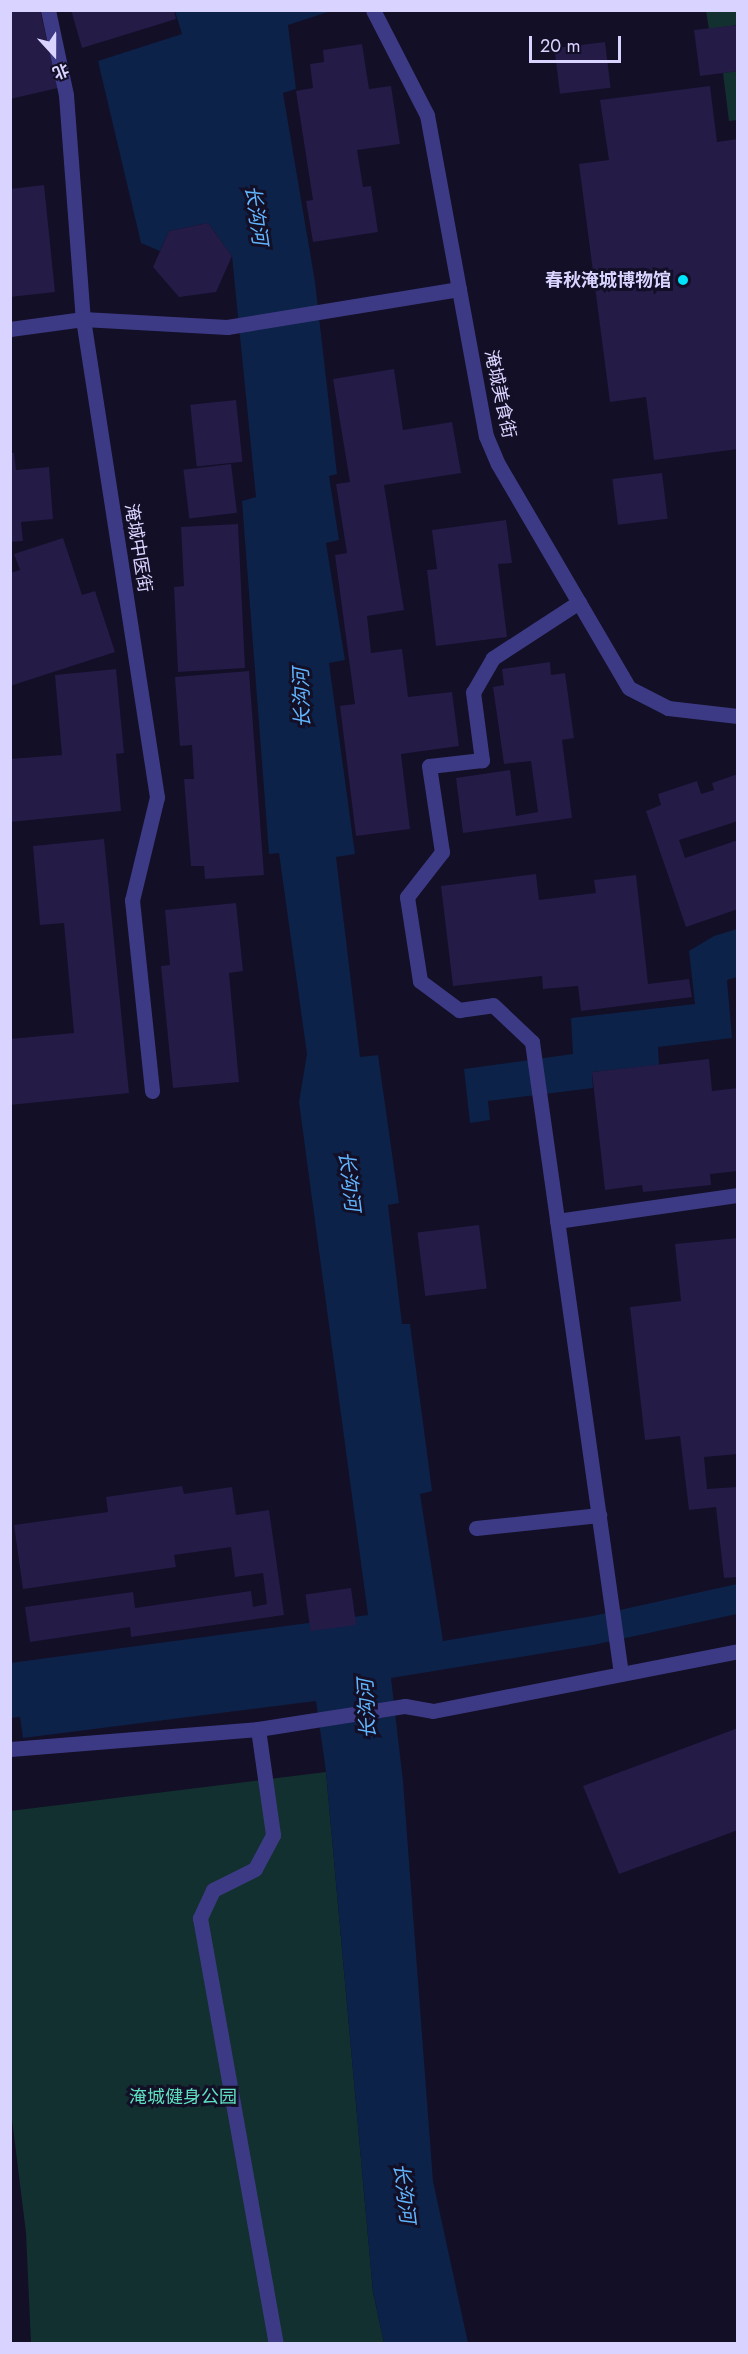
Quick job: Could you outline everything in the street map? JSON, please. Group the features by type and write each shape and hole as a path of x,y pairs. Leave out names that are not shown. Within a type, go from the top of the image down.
{"lane":[{"name":"淹城中医街","path":"48,10 66,95 82,319 157,797 132,900 152,1090"},
{"name":"淹城美食街","path":"373,10 427,115 486,436 498,464 629,688 668,708 738,716"},
{"path":"10,329 82,319 227,327 459,289"},
{"path":"579,602 493,658 473,692 482,760 429,766 442,852 407,897 420,981 459,1010 494,1005 532,1042 621,1674"},
{"path":"557,1221 738,1195"},
{"path":"477,1528 599,1515"},
{"path":"10,1749 258,1729 405,1706 433,1711 738,1651"},
{"path":"258,1729 273,1835 255,1869 213,1890 200,1918 276,2343"}],"green space":[{"path":"706,11 737,11 737,25 709,29"},
{"path":"737,71 737,120 729,121 723,73"},
{"name":"淹城健身公园","path":"326,1772 373,2292 384,2343 31,2343 26,2233 10,2103 10,1811"}],"water":[{"name":"长沟河","path":"175,11 331,11 288,25 296,89 283,93 315,282 337,474 329,476 339,540 326,543 345,660 329,663 355,854 336,857 360,1057 378,1055 399,1203 388,1205 402,1324 410,1324 432,1491 420,1494 443,1641 593,1616 737,1584 737,1614 593,1645 391,1678 403,1781 433,2181 468,2343 384,2343 373,2292 326,1772 316,1701 23,1738 20,1717 11,1718 10,1663 368,1615 299,1102 307,1054 279,853 269,854 242,501 256,497 232,256 208,223 169,231 160,251 141,243 98,61 182,34"},
{"path":"737,929 737,977 727,980 732,1038 658,1047 659,1065 592,1072 593,1088 488,1101 490,1120 470,1123 464,1069 573,1054 571,1018 695,1004 689,951 714,936"}],"building":[{"path":"10,10 40,10 58,88 10,99"},
{"path":"71,10 174,10 176,19 82,48"},
{"path":"738,25 738,71 700,76 694,30"},
{"path":"605,42 611,88 560,94 554,48"},
{"path":"362,44 369,89 391,86 400,144 357,150 363,187 371,186 378,232 313,242 306,201 313,200 296,91 313,88 310,64 324,62 323,50"},
{"path":"710,86 717,142 738,139 738,449 654,460 646,397 610,402 579,164 609,160 600,100"},
{"path":"44,185 55,292 10,297 10,189"},
{"path":"208,223 232,256 216,292 179,297 153,267 169,231"},
{"path":"394,369 403,430 452,422 461,473 384,485 404,610 367,616 371,653 402,649 408,697 452,692 459,746 401,754 410,829 356,836 340,706 355,704 335,555 347,553 336,484 350,482 333,379"},
{"path":"236,400 242,462 197,466 190,405"},
{"path":"10,453 14,453 16,470 49,467 53,519 21,522 23,541 10,542"},
{"path":"231,464 237,513 189,518 183,470"},
{"path":"662,473 668,519 618,525 612,479"},
{"path":"506,520 512,563 498,564 507,637 436,646 427,570 437,569 432,530"},
{"path":"238,524 245,668 178,672 174,587 184,586 181,527"},
{"path":"63,538 82,595 95,591 115,652 10,686 10,573 20,570 14,554"},
{"path":"550,662 551,675 565,673 574,738 562,740 572,818 463,833 456,778 510,770 516,816 538,812 531,761 504,764 493,687 504,685 502,669"},
{"path":"116,669 124,753 116,754 121,811 10,822 10,759 62,755 55,675"},
{"path":"249,671 264,875 205,879 204,866 191,866 184,779 194,779 192,745 180,746 175,677"},
{"path":"738,774 738,821 679,840 685,858 738,840 738,909 686,927 646,811 661,805 658,794 697,781 701,794 714,790 712,783"},
{"path":"104,839 129,1093 10,1105 10,1039 74,1033 64,923 40,925 33,846"},
{"path":"536,874 539,900 596,893 594,880 636,875 648,984 689,979 692,997 581,1011 578,986 543,989 542,976 453,986 441,886"},
{"path":"236,903 243,971 229,973 239,1082 173,1088 161,966 170,965 165,910"},
{"path":"709,1059 712,1091 738,1088 738,1171 710,1174 711,1185 643,1192 642,1185 605,1190 592,1072"},
{"path":"479,1225 487,1289 425,1296 417,1233"},
{"path":"738,1238 738,1454 704,1457 707,1489 737,1487 738,1577 724,1578 716,1507 689,1510 680,1436 645,1440 630,1307 681,1301 675,1244"},
{"path":"182,1486 184,1494 232,1487 236,1515 269,1510 284,1615 131,1637 130,1627 30,1642 25,1607 133,1592 135,1608 251,1591 253,1607 267,1604 263,1573 235,1577 231,1547 174,1555 176,1567 23,1589 14,1525 108,1512 106,1497"},
{"path":"351,1588 356,1625 311,1631 305,1594"},
{"path":"738,1728 738,1830 619,1874 583,1786"}],"place":[{"name":"春秋淹城博物馆","path":"683,280"}]}
